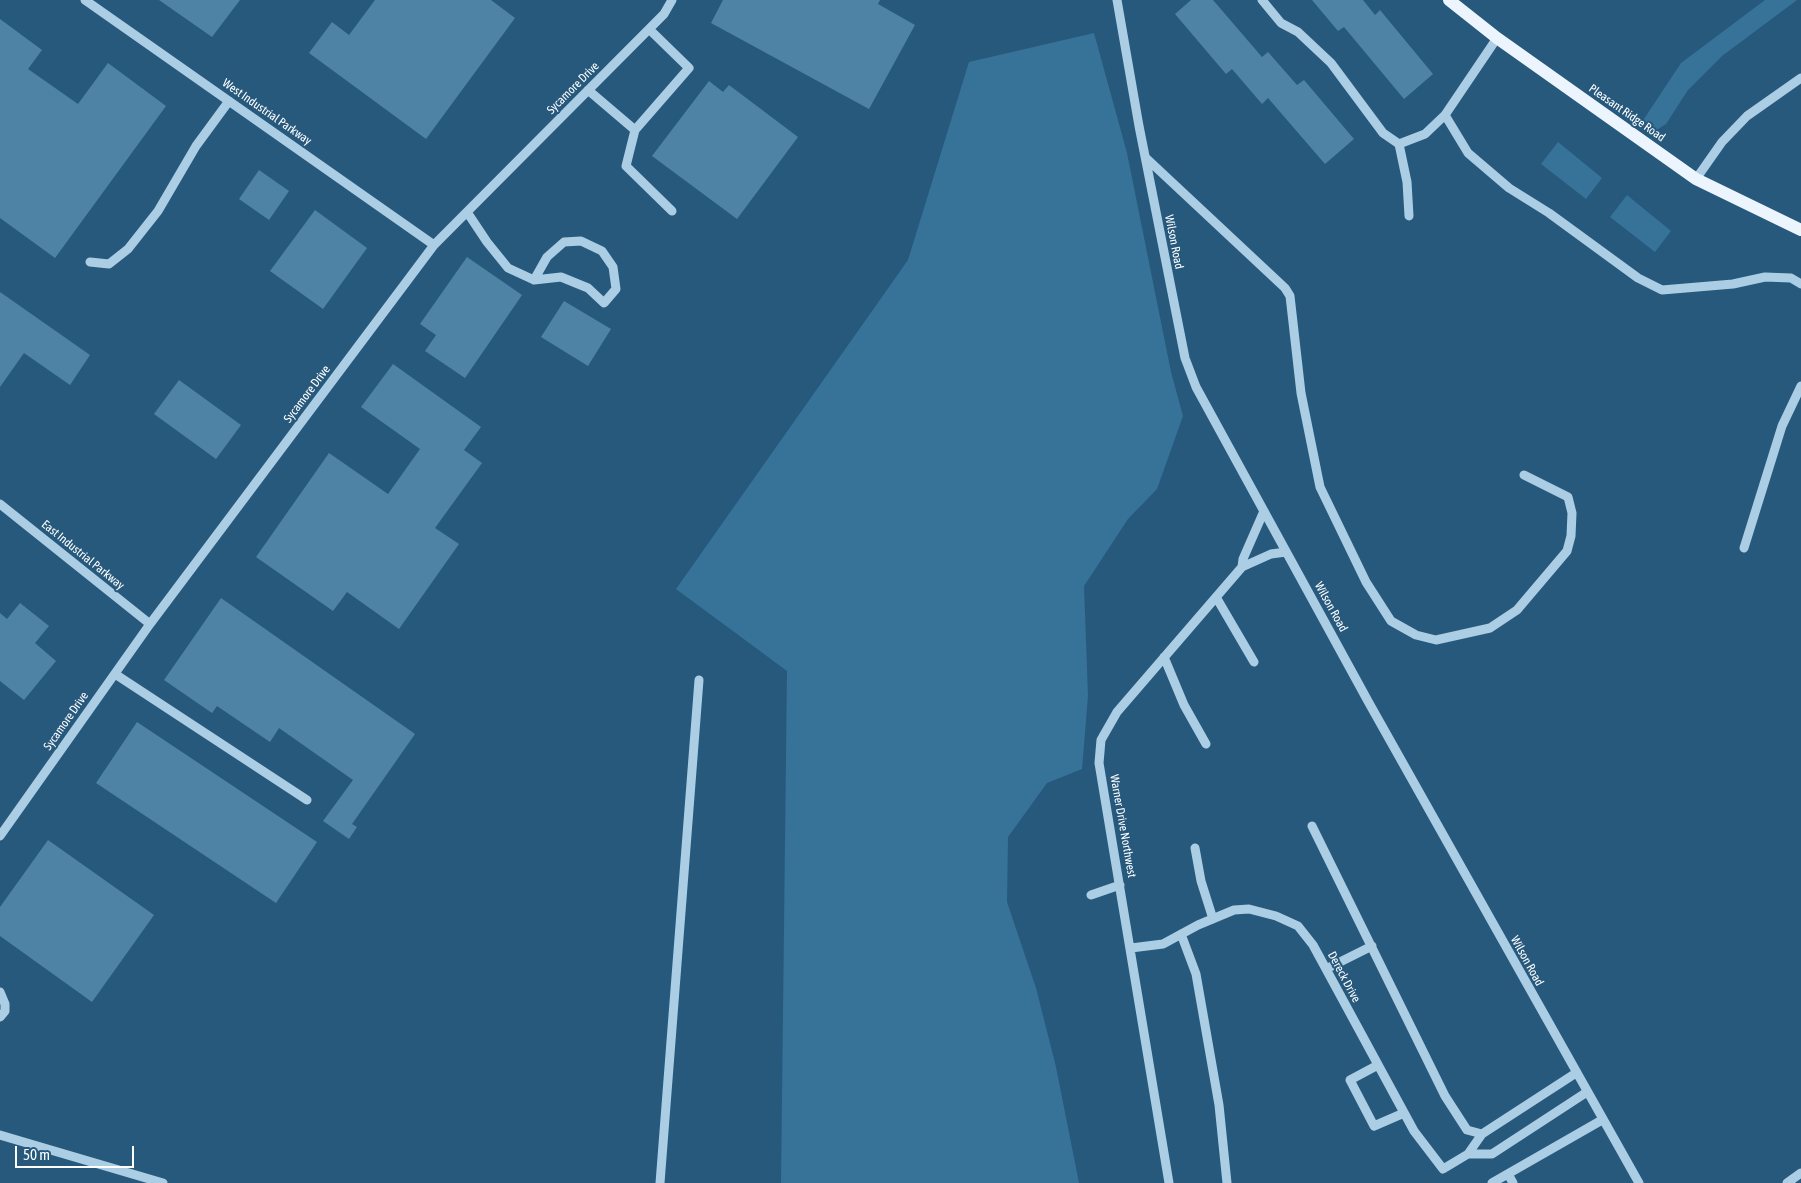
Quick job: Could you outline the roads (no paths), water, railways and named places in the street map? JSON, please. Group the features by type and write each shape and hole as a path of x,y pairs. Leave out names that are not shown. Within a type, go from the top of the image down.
{"main road":[{"name":"Pleasant Ridge Road","path":"1448,0 1497,38 1696,179 1801,230"}],"street":[{"name":"West Industrial Parkway","path":"85,0 434,245"},
{"name":"Sycamore Drive","path":"0,836 150,624 434,245 664,14 672,0"},
{"name":"Wilson Road","path":"1117,0 1145,158 1185,358 1196,387 1602,1120 1639,1183"},
{"path":"1262,0 1281,23 1298,32 1331,63 1384,132 1399,144 1407,182 1409,216"},
{"path":"649,29 688,68 634,130 626,166 672,210"},
{"path":"1399,144 1425,134 1445,115 1497,38"},
{"path":"1696,179 1722,142 1747,116 1801,78"},
{"path":"588,90 634,130"},
{"path":"90,262 109,264 128,249 158,211 196,146 229,101"},
{"path":"1445,115 1468,153 1509,188 1549,213 1638,278 1662,290 1733,284 1765,277 1791,278 1801,284"},
{"path":"1145,158 1285,288 1290,296 1301,394 1320,487 1366,582 1391,622 1416,635 1436,640 1490,628 1517,610 1528,598 1567,551 1571,536 1572,513 1568,497 1524,475"},
{"path":"468,212 487,242 508,268 534,280 561,277 588,288 604,303 616,289 613,266 602,250 581,241 564,242 547,257 534,280"},
{"path":"1744,548 1782,426 1801,386"},
{"name":"East Industrial Parkway","path":"0,504 150,624"},
{"path":"1242,567 1243,559 1264,511"},
{"name":"Warner Drive Northwest","path":"1169,1183 1099,763 1101,740 1117,712 1242,567 1256,560 1286,552"},
{"path":"1216,597 1254,662"},
{"path":"1164,657 1184,705 1206,744"},
{"path":"115,674 307,800"},
{"path":"660,1183 699,680"},
{"path":"1312,826 1445,1096 1467,1130 1482,1134"},
{"path":"1195,848 1201,881 1213,919"},
{"path":"1091,895 1120,884"},
{"name":"Dereck Drive","path":"1131,948 1163,944 1234,910 1249,909 1276,916 1298,926 1313,945 1414,1131 1443,1169 1468,1154 1482,1134 1576,1073"},
{"path":"1181,934 1196,974 1219,1105 1227,1183"},
{"path":"1326,969 1372,946"},
{"path":"0,992 5,1004 5,1011 0,1017"},
{"path":"1378,1064 1350,1080 1374,1126 1404,1113"},
{"name":"Dereck Drive","path":"1468,1154 1492,1154 1587,1092"},
{"path":"1492,1183 1602,1120"},
{"path":"0,1134 163,1183"},
{"path":"1787,1183 1801,1173"},
{"path":"1508,1174 1513,1183"}]}
